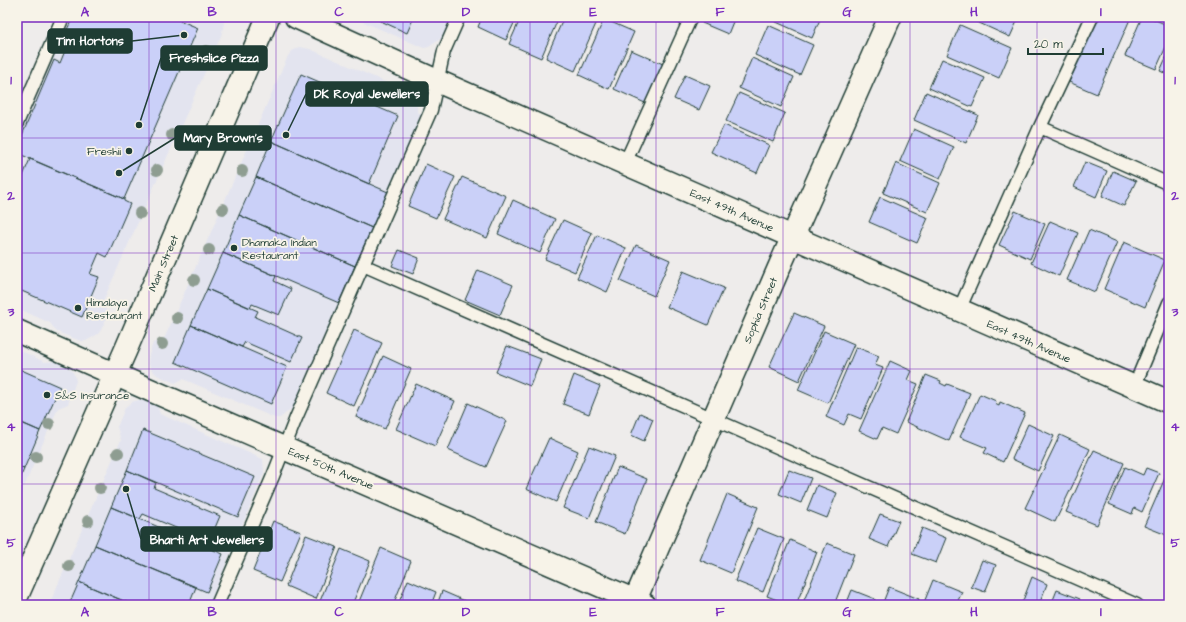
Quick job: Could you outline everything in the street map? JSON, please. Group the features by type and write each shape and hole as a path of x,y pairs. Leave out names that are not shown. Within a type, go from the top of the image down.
{"street":[{"name":"Main Street","path":"17,596 115,374 268,17"},
{"name":"East 49th Avenue","path":"296,17 438,81 1169,402"},
{"name":"Sophia Street","path":"638,604 714,418 792,237 890,17"},
{"name":"East 50th Avenue","path":"17,331 638,604"}],"lane":[{"path":"18,116 63,17"},
{"path":"217,605 296,418 431,110 444,51 459,17"},
{"path":"625,163 691,17"},
{"path":"959,310 1040,127 1092,17"},
{"path":"1040,127 1169,184"},
{"path":"363,265 1137,605"},
{"path":"1134,387 1169,303"}],"shaded area":[{"path":"63,17 223,17 224,24 221,36 104,299 107,317 98,334 86,341 81,341 57,332 50,323 17,308 17,123"},
{"path":"352,17 458,17 448,41 440,39 429,47 424,48"},
{"path":"300,47 310,49 417,96 417,112 428,116 299,412 291,409 280,418 275,418 183,379 175,383 157,375 151,369 148,362 153,343 165,337 288,56 292,51"},
{"path":"17,349 45,362 57,361 65,364 72,371 76,381 68,404 58,408 17,503"},
{"path":"147,400 157,405 160,414 263,459 264,473 209,605 49,605 121,440 117,427 125,408 131,402"}],"building":[{"path":"73,17 172,17 198,28 124,199 17,153 17,147 54,60 60,63 71,36 65,34"},
{"path":"372,17 414,17 407,33"},
{"path":"482,17 517,17 506,40 478,27"},
{"path":"521,17 559,17 541,58 509,44"},
{"path":"564,17 599,17 575,71 546,58"},
{"path":"705,17 735,17 728,34 702,23"},
{"path":"776,17 821,17 812,38 774,21"},
{"path":"966,17 1019,17 1010,37"},
{"path":"1098,17 1131,17 1097,94 1069,82"},
{"path":"1142,17 1149,17 1169,26 1169,40 1156,69 1125,56"},
{"path":"604,19 634,32 609,89 579,75"},
{"path":"768,25 813,45 800,75 755,55"},
{"path":"960,25 1012,48 999,78 947,55"},
{"path":"631,50 663,64 645,103 614,89"},
{"path":"1169,51 1169,75 1160,71"},
{"path":"752,58 794,77 781,107 739,88"},
{"path":"942,59 985,78 972,107 929,88"},
{"path":"301,74 398,116 369,184 271,141"},
{"path":"685,75 710,86 699,110 674,99"},
{"path":"926,92 978,115 966,143 914,120"},
{"path":"739,93 785,113 773,142 726,121"},
{"path":"724,125 769,145 757,173 711,152"},
{"path":"914,129 954,147 940,179 900,161"},
{"path":"271,141 388,192 372,228 256,177"},
{"path":"30,159 124,199 124,201 130,204 107,257 99,253 90,274 99,277 82,317 17,289 17,190"},
{"path":"1085,162 1107,171 1096,197 1074,187"},
{"path":"896,163 940,183 927,212 883,193"},
{"path":"426,164 455,177 436,218 408,206"},
{"path":"1113,171 1136,181 1124,206 1102,196"},
{"path":"256,177 372,228 355,266 239,215"},
{"path":"462,177 506,196 487,238 443,219"},
{"path":"880,197 928,218 917,243 869,222"},
{"path":"513,200 555,219 540,253 498,234"},
{"path":"1015,211 1045,224 1030,259 999,245"},
{"path":"239,215 355,266 339,303 223,253"},
{"path":"563,220 592,233 575,272 545,259"},
{"path":"1050,221 1078,233 1059,276 1031,263"},
{"path":"1089,230 1117,242 1095,292 1067,280"},
{"path":"597,235 626,248 607,292 577,278"},
{"path":"1124,242 1165,260 1145,307 1104,289"},
{"path":"636,245 670,260 654,296 620,281"},
{"path":"399,250 419,258 413,274 392,266"},
{"path":"223,253 276,276 274,281 291,289 279,315 252,304 250,308 207,289"},
{"path":"478,270 513,285 500,315 465,300"},
{"path":"683,271 724,288 708,325 667,307"},
{"path":"207,289 258,311 255,317 302,338 291,362 245,342 242,347 191,325"},
{"path":"794,313 824,326 799,381 769,367"},
{"path":"191,325 287,367 271,404 175,362"},
{"path":"354,330 382,343 354,406 326,393"},
{"path":"824,331 854,344 828,403 798,390"},
{"path":"507,346 541,359 530,386 496,372"},
{"path":"856,347 879,356 875,365 883,368 861,419 849,414 844,425 826,417"},
{"path":"383,356 411,369 385,429 356,417"},
{"path":"890,361 912,371 908,380 918,384 896,434 882,428 877,439 859,431"},
{"path":"17,368 60,387 40,431 17,421"},
{"path":"574,375 600,386 589,414 563,404"},
{"path":"926,375 941,381 940,383 946,386 947,384 970,393 949,441 906,422"},
{"path":"416,384 455,401 435,446 396,429"},
{"path":"980,394 996,401 995,404 999,406 1000,402 1025,413 1003,462 984,453 987,448 960,437"},
{"path":"468,403 507,421 486,467 448,450"},
{"path":"640,413 653,419 644,441 631,435"},
{"path":"17,421 40,431 24,469 17,466"},
{"path":"1028,424 1054,436 1038,471 1012,459"},
{"path":"143,430 255,477 238,517 127,470"},
{"path":"1060,435 1090,449 1055,522 1025,508"},
{"path":"549,438 578,451 556,502 526,489"},
{"path":"589,446 615,456 589,518 563,508"},
{"path":"1094,450 1124,463 1097,525 1066,512"},
{"path":"17,466 24,469 17,486"},
{"path":"618,467 647,479 625,534 596,522"},
{"path":"1125,467 1143,475 1146,468 1159,473 1142,512 1134,508 1132,514 1109,504"},
{"path":"127,470 156,483 154,488 220,516 209,542 143,514 140,519 111,507"},
{"path":"789,470 811,478 801,503 779,494"},
{"path":"1165,478 1169,479 1169,536 1144,526"},
{"path":"817,485 837,493 827,518 807,510"},
{"path":"727,494 758,507 731,573 700,560"},
{"path":"111,507 223,554 207,592 95,545"},
{"path":"880,514 899,521 888,547 869,539"},
{"path":"273,521 301,532 280,582 253,571"},
{"path":"757,528 784,539 763,592 735,581"},
{"path":"922,528 946,538 936,563 912,554"},
{"path":"306,535 337,547 316,599 286,586"},
{"path":"790,540 817,552 796,605 790,605 767,596"},
{"path":"827,543 854,554 834,605 808,605 803,603"},
{"path":"95,545 196,587 189,605 133,605 79,582"},
{"path":"381,548 411,561 393,605 359,605 358,604"},
{"path":"341,549 370,561 352,605 329,605 320,601"},
{"path":"982,560 996,565 985,592 971,587"},
{"path":"1032,577 1047,584 1039,605 1028,605 1022,603"},
{"path":"408,580 436,592 431,605 398,605"},
{"path":"933,580 962,592 956,605 923,605"},
{"path":"79,582 133,605 69,605"},
{"path":"889,587 919,599 917,605 882,605"},
{"path":"852,590 875,599 873,605 846,605"},
{"path":"1057,590 1080,599 1077,605 1051,605"},
{"path":"442,591 472,604 472,605 437,605"}],"place":[{"name":"Tim Hortons","path":"184,35"},
{"name":"Freshslice Pizza","path":"139,125"},
{"name":"DK Royal Jewellers","path":"286,135"},
{"name":"Freshii","path":"129,151"},
{"name":"Mary Brown's","path":"119,173"},
{"name":"Dhamaka Indian Restaurant","path":"234,248"},
{"name":"Himalaya Restaurant","path":"78,308"},
{"name":"S&S Insurance","path":"47,395"},
{"name":"Bharti Art Jewellers","path":"126,489"}]}
